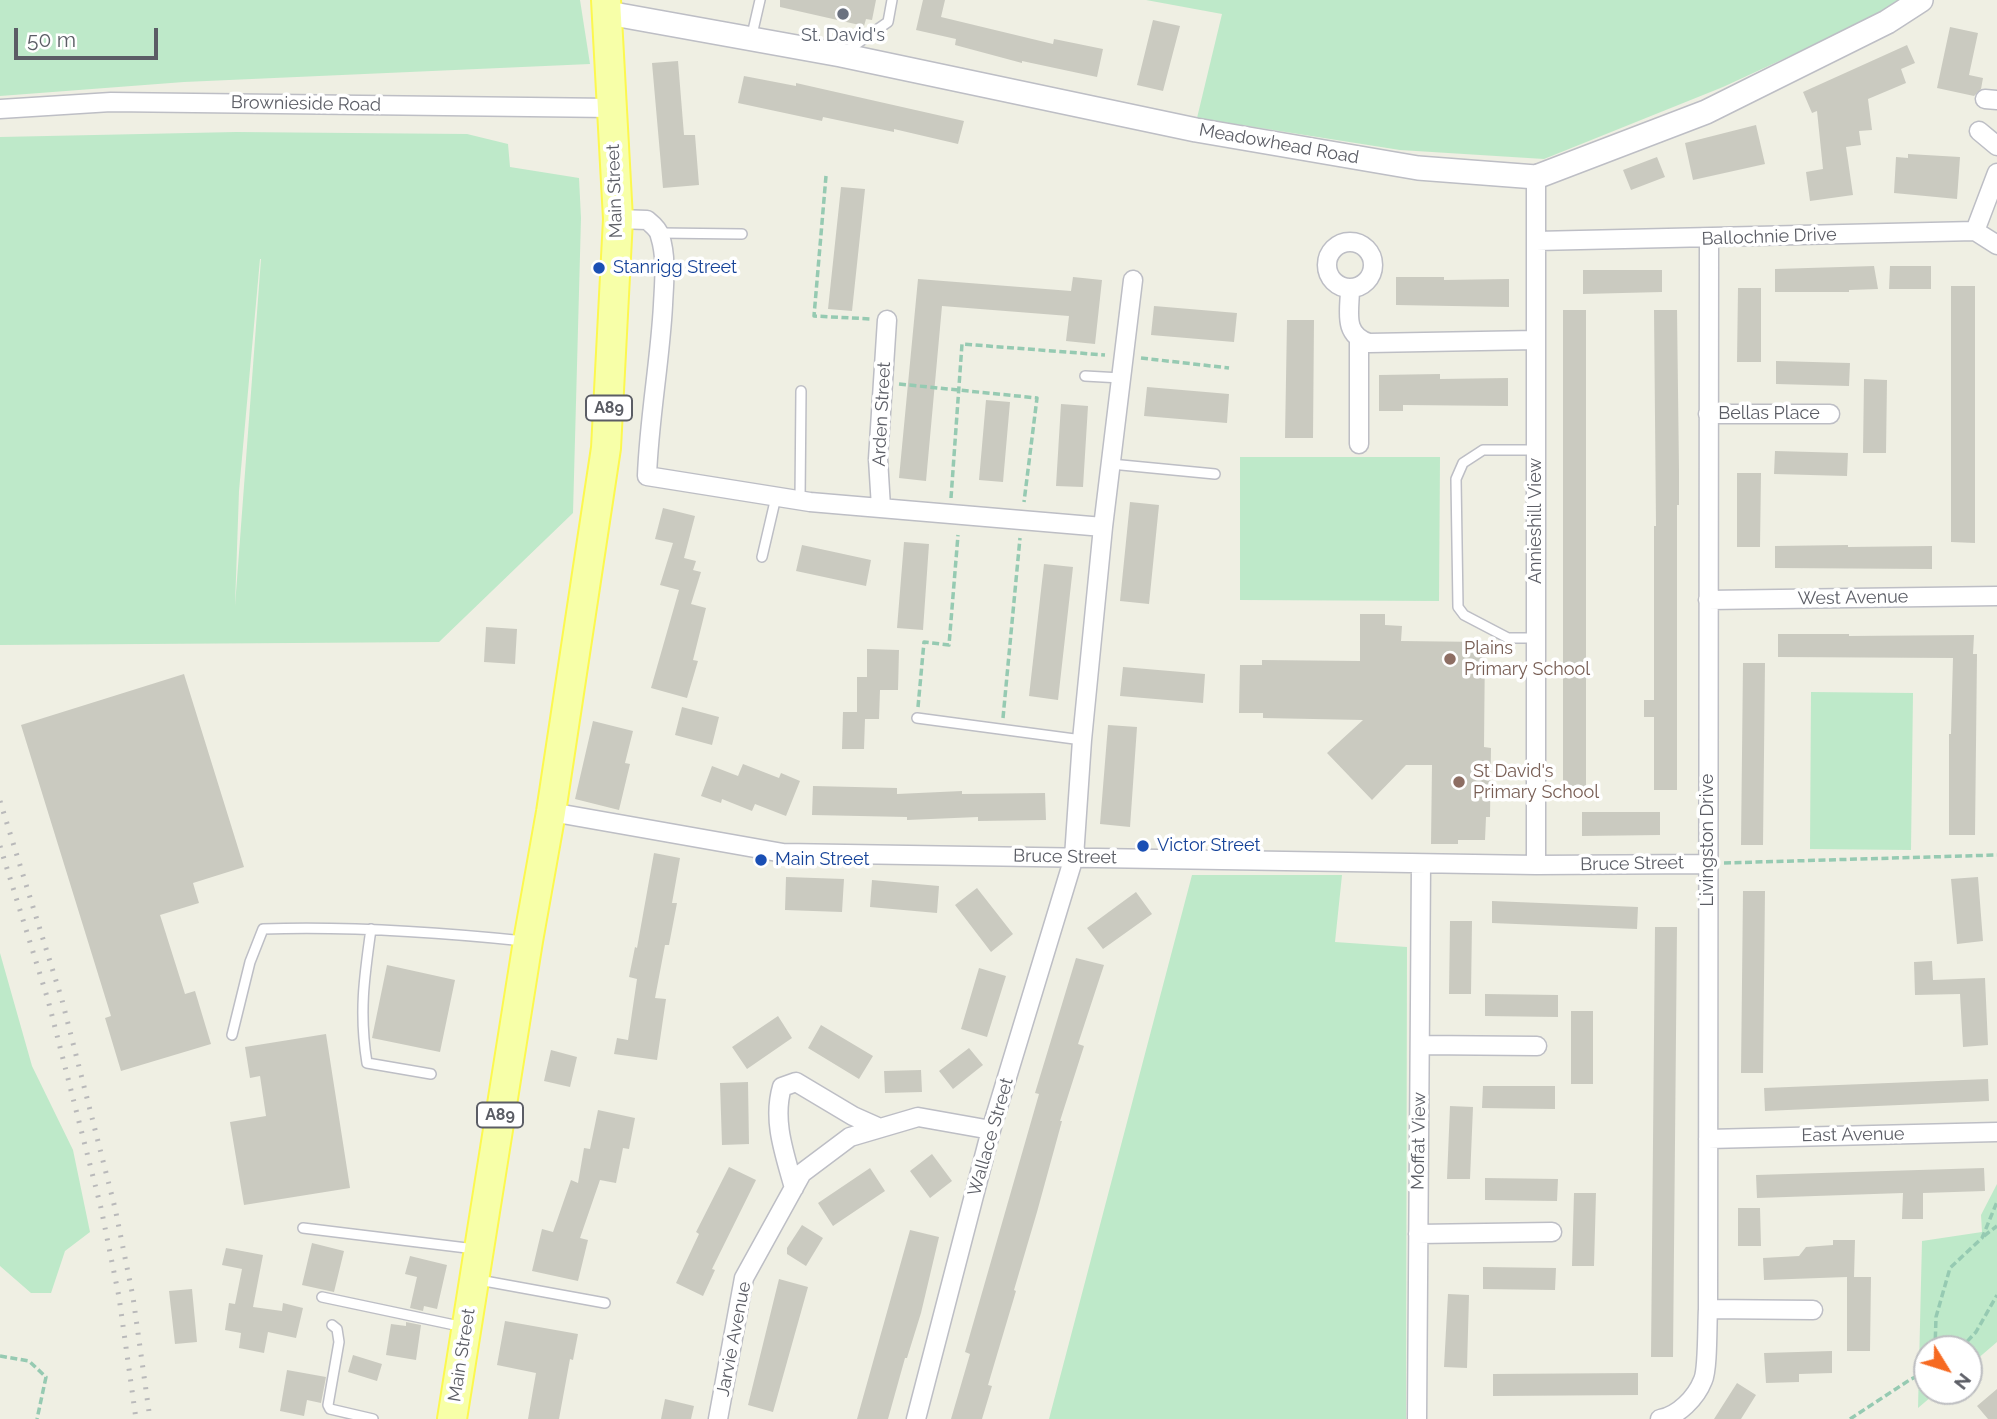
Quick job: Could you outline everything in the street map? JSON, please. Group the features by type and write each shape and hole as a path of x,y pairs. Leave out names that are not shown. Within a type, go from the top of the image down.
{"main road":[{"name":"Main Street","path":"452,1419 551,812 606,448 618,219 607,6"}],"street":[{"name":"Meadowhead Road","path":"607,6 1196,130 1418,168 1536,177 1706,112 1887,22 1921,0"},
{"name":"Brownieside Road","path":"0,109 111,102 612,108"},
{"path":"1979,131 1997,146"},
{"path":"1997,173 1975,231 1997,245"},
{"name":"Annieshill View","path":"1536,177 1536,865"},
{"path":"618,219 647,219 660,233 665,276 647,476 800,500 1103,527"},
{"name":"Ballochnie Drive","path":"1536,241 1975,231"},
{"name":"Livingston Drive","path":"1660,1419 1670,1417 1689,1402 1704,1379 1708,1309 1709,238"},
{"path":"1074,857 1082,740 1103,527 1133,280"},
{"path":"1350,288 1350,327 1359,340 1359,444"},
{"name":"Arden Street","path":"881,507 878,459 887,320"},
{"path":"1359,340 1369,343 1536,340"},
{"name":"Bellas Place","path":"1708,414 1830,414"},
{"name":"West Avenue","path":"1709,600 1997,596"},
{"name":"Bruce Street","path":"551,812 783,853 1421,864 1708,863"},
{"name":"Wallace Street","path":"916,1419 992,1130 1074,857"},
{"name":"Moffat View","path":"1416,1419 1421,864"},
{"path":"1420,1045 1537,1046"},
{"path":"794,1188 781,1140 777,1103 782,1087 796,1082 853,1116 880,1128"},
{"name":"Jarvie Avenue","path":"718,1419 744,1278 802,1173 850,1137 918,1117 992,1130"},
{"name":"East Avenue","path":"1708,1139 1997,1132"},
{"path":"1418,1234 1552,1232"},
{"path":"1708,1309 1813,1310"}],"lane":[{"path":"751,38 760,0"},
{"path":"841,55 888,22 892,0"},
{"path":"660,233 742,234"},
{"path":"1085,376 1121,378"},
{"path":"800,500 801,391"},
{"path":"1536,450 1483,450 1463,463 1457,479 1458,607 1464,615 1508,638 1536,638"},
{"path":"1111,464 1215,474"},
{"path":"762,557 776,497"},
{"path":"917,718 1082,740"},
{"path":"232,1035 250,962 263,929 371,929 528,941"},
{"path":"371,929 361,998 367,1063 430,1074"},
{"path":"303,1228 479,1249"},
{"path":"473,1279 605,1303"},
{"path":"322,1297 467,1327"},
{"path":"332,1325 337,1329 339,1342 328,1405 330,1409 373,1419"}],"path":[{"path":"827,176 814,316 887,320"},
{"path":"917,718 924,642 949,645 960,535 948,534 962,344 1124,356 1229,368"},
{"path":"1708,863 1997,855"},
{"path":"1982,1238 1997,1202"},
{"path":"1936,1335 1937,1317 1950,1268 1997,1226"},
{"path":"1973,1335 1997,1295"},
{"path":"0,1356 29,1361 46,1377 37,1419"},
{"path":"1850,1419 1913,1378"}],"green space":[{"path":"0,0 580,0 590,64 184,82 0,96"},
{"path":"1146,0 1900,0 1885,12 1723,87 1544,159 1400,150 1197,118 1222,14"},
{"path":"236,132 467,134 508,144 510,167 579,178 581,218 573,513 439,642 0,645 0,137","holes":["261,259 235,606 239,491"]},
{"path":"1240,457 1440,457 1439,601 1240,600"},
{"path":"1811,692 1913,693 1911,850 1810,849"},
{"path":"1192,875 1342,875 1335,942 1407,947 1406,1419 1049,1419"},
{"path":"0,953 32,1066 73,1150 90,1232 65,1251 51,1293 31,1293 0,1266"},
{"path":"1997,1184 1997,1342 1983,1354 1983,1335 1920,1335 1922,1241 1982,1232 1981,1215"}],"building":[{"name":"St. David's","path":"780,0 876,0 872,20 866,19 864,26 780,7"},
{"path":"923,0 945,0 941,17 1053,44 1054,39 1103,49 1097,77 1022,63 955,45 956,39 916,30"},
{"path":"1153,20 1180,26 1163,91 1137,85"},
{"path":"1950,27 1978,33 1969,75 1983,78 1981,89 1974,96 1937,88"},
{"path":"1907,45 1915,63 1901,69 1906,83 1868,99 1872,130 1859,131 1861,145 1846,147 1853,195 1810,201 1806,172 1823,169 1817,111 1812,113 1803,92"},
{"path":"678,61 684,135 695,135 699,185 663,188 652,63"},
{"path":"744,76 796,86 796,83 964,121 958,144 894,129 894,132 823,117 822,121 738,103"},
{"path":"1756,125 1765,164 1693,180 1685,143"},
{"path":"1908,154 1960,157 1957,199 1894,193 1896,157 1908,158"},
{"path":"1657,157 1665,177 1631,190 1623,170"},
{"path":"841,187 865,189 852,311 828,309"},
{"path":"1874,266 1878,289 1849,292 1775,292 1775,269"},
{"path":"1890,266 1931,266 1931,289 1889,289"},
{"path":"1583,270 1662,270 1662,292 1583,294"},
{"path":"1073,277 1102,280 1095,344 1066,341 1069,316 942,306 926,481 899,478 918,279 1071,291"},
{"path":"1396,277 1444,277 1444,280 1509,279 1509,307 1396,305"},
{"path":"1951,286 1975,286 1975,543 1951,542"},
{"path":"1738,288 1761,288 1761,362 1737,362"},
{"path":"1154,306 1237,313 1234,342 1151,335"},
{"path":"1563,310 1586,310 1586,792 1563,792"},
{"path":"1654,310 1677,310 1677,790 1654,790 1654,717 1644,717 1644,700 1654,700"},
{"path":"1287,320 1314,320 1313,438 1285,438"},
{"path":"1776,361 1850,363 1849,386 1776,384"},
{"path":"1440,374 1440,379 1508,378 1508,406 1403,405 1403,411 1379,411 1379,375"},
{"path":"1864,379 1887,380 1886,453 1863,453"},
{"path":"1147,387 1229,394 1227,423 1144,416"},
{"path":"986,400 1010,402 1003,482 979,480"},
{"path":"1061,404 1088,406 1083,487 1056,486"},
{"path":"1775,451 1848,453 1847,476 1774,474"},
{"path":"1737,473 1761,473 1760,547 1737,547"},
{"path":"1130,502 1159,505 1149,604 1120,601"},
{"path":"663,508 695,516 684,558 696,561 693,570 701,572 691,604 706,608 693,660 698,661 687,698 651,688 679,590 660,585 673,543 655,539"},
{"path":"904,542 929,544 923,630 897,628"},
{"path":"802,545 871,560 866,586 796,571"},
{"path":"1775,546 1932,546 1932,569 1775,568"},
{"path":"1044,564 1073,567 1058,700 1029,696"},
{"path":"1360,614 1385,614 1385,625 1402,626 1401,641 1485,642 1484,747 1491,748 1490,817 1486,817 1485,840 1431,844 1432,765 1406,765 1372,800 1327,753 1363,720 1263,718 1263,713 1239,713 1240,665 1262,665 1262,660 1360,661"},
{"path":"486,627 517,629 515,664 484,662"},
{"path":"1778,634 1974,635 1973,654 1977,654 1975,835 1949,835 1949,734 1953,658 1778,657"},
{"path":"867,649 899,650 898,690 880,690 879,719 865,719 864,749 842,749 843,712 857,712 857,677 867,677"},
{"path":"1743,663 1765,663 1763,845 1741,845"},
{"path":"1123,667 1205,674 1203,703 1120,696"},
{"path":"184,674 244,867 193,883 199,903 160,915 185,994 195,991 211,1044 121,1071 105,1018 111,1016 21,725"},
{"path":"682,707 719,717 712,745 675,735"},
{"path":"593,721 633,731 625,763 630,764 619,810 575,799"},
{"path":"1108,725 1137,727 1130,827 1100,824"},
{"path":"743,764 779,778 781,773 800,781 786,816 755,804 752,811 722,799 721,803 701,796 712,766 738,776"},
{"path":"813,786 897,788 897,794 962,791 962,794 1045,793 1046,820 978,821 978,817 907,820 907,817 812,815"},
{"path":"1582,812 1660,812 1660,835 1582,836"},
{"path":"654,853 680,858 672,903 677,903 669,945 665,945 655,998 666,999 657,1060 614,1054 617,1038 628,1040 637,979 629,977 635,947 637,948"},
{"path":"786,877 844,879 842,912 785,910"},
{"path":"1978,877 1983,941 1957,944 1951,879"},
{"path":"872,880 939,886 937,913 870,907"},
{"path":"977,888 1013,934 991,952 955,905"},
{"path":"1743,891 1765,891 1763,1073 1741,1073"},
{"path":"1136,892 1152,914 1103,949 1087,928"},
{"path":"1492,901 1638,907 1637,929 1492,923"},
{"path":"1450,921 1472,921 1471,994 1449,994"},
{"path":"1655,927 1677,927 1673,1357 1651,1357"},
{"path":"1076,958 1104,965 1078,1044 1084,1046 1060,1121 1014,1290 1016,1291 988,1385 992,1386 982,1419 951,1419 970,1354 965,1352 1039,1094 1035,1093"},
{"path":"1932,961 1933,980 1985,978 1988,1045 1963,1047 1960,994 1915,995 1914,962"},
{"path":"387,965 455,980 440,1052 372,1038"},
{"path":"979,968 1006,976 987,1037 961,1029"},
{"path":"1485,994 1558,995 1558,1017 1485,1016"},
{"path":"1571,1011 1593,1011 1593,1084 1571,1084"},
{"path":"778,1016 792,1038 747,1069 732,1047"},
{"path":"821,1025 873,1056 859,1079 808,1048"},
{"path":"326,1034 350,1188 244,1205 230,1122 266,1116 260,1076 250,1078 245,1047"},
{"path":"969,1048 983,1065 953,1089 939,1071"},
{"path":"551,1050 577,1057 570,1087 544,1081"},
{"path":"921,1070 922,1092 885,1093 884,1071"},
{"path":"1988,1079 1989,1101 1765,1111 1764,1088"},
{"path":"748,1082 749,1144 722,1145 720,1083"},
{"path":"1483,1086 1555,1086 1555,1109 1482,1108"},
{"path":"1450,1106 1473,1107 1470,1179 1447,1179"},
{"path":"598,1110 635,1118 629,1149 623,1148 616,1183 600,1180 580,1238 588,1240 578,1281 532,1271 542,1229 553,1232 571,1180 578,1183 584,1148 590,1149"},
{"path":"932,1154 952,1181 930,1198 910,1171"},
{"path":"729,1167 756,1180 712,1269 715,1270 703,1296 676,1283 699,1234 696,1232"},
{"path":"870,1168 885,1191 833,1226 818,1203"},
{"path":"1984,1168 1985,1191 1923,1193 1923,1219 1902,1219 1903,1193 1757,1198 1756,1175"},
{"path":"1485,1178 1558,1179 1557,1201 1485,1200"},
{"path":"1574,1193 1596,1193 1594,1266 1572,1266"},
{"path":"1738,1208 1760,1208 1761,1246 1738,1246"},
{"path":"802,1225 823,1238 806,1266 787,1254 787,1248"},
{"path":"910,1230 939,1237 921,1313 888,1419 857,1419"},
{"path":"1833,1240 1855,1240 1854,1277 1871,1277 1870,1351 1847,1351 1847,1277 1764,1280 1763,1258 1799,1256 1806,1247 1833,1245"},
{"path":"312,1243 344,1251 334,1292 302,1285"},
{"path":"226,1248 263,1255 253,1307 282,1311 283,1303 303,1308 296,1338 268,1332 264,1353 239,1348 241,1333 225,1330 229,1303 235,1304 242,1269 222,1265"},
{"path":"410,1256 447,1265 437,1309 424,1306 423,1311 410,1308 417,1277 405,1274"},
{"path":"1483,1267 1556,1268 1555,1290 1483,1289"},
{"path":"779,1279 808,1287 773,1412 748,1405"},
{"path":"192,1289 197,1342 175,1344 169,1291"},
{"path":"1448,1294 1469,1295 1467,1368 1444,1367"},
{"path":"505,1321 578,1334 573,1360 570,1359 559,1419 528,1419 536,1373 497,1365"},
{"path":"406,1322 421,1325 416,1360 386,1355 391,1324 406,1326"},
{"path":"1832,1351 1832,1373 1799,1374 1799,1382 1766,1383 1764,1353"},
{"path":"353,1355 382,1364 377,1381 348,1372"},
{"path":"287,1370 326,1377 321,1403 307,1400 304,1416 280,1411"},
{"path":"1638,1373 1638,1395 1493,1396 1493,1374"},
{"path":"1737,1383 1756,1395 1741,1419 1714,1419"},
{"path":"1997,1389 1997,1419 1988,1419 1977,1406 1983,1405 1983,1401"},
{"path":"665,1399 694,1406 691,1419 661,1419"}],"railway":[{"path":"0,801 62,1000 115,1208 133,1297 150,1419"},
{"path":"0,846 48,1000 101,1208 119,1297 136,1419"}],"place":[{"name":"St. David's","path":"843,14"},
{"name":"Stanrigg Street","path":"599,268"},
{"name":"Plains Primary School","path":"1450,659"},
{"name":"St David's Primary School","path":"1459,782"},
{"name":"Victor Street","path":"1143,846"},
{"name":"Main Street","path":"761,860"}]}
